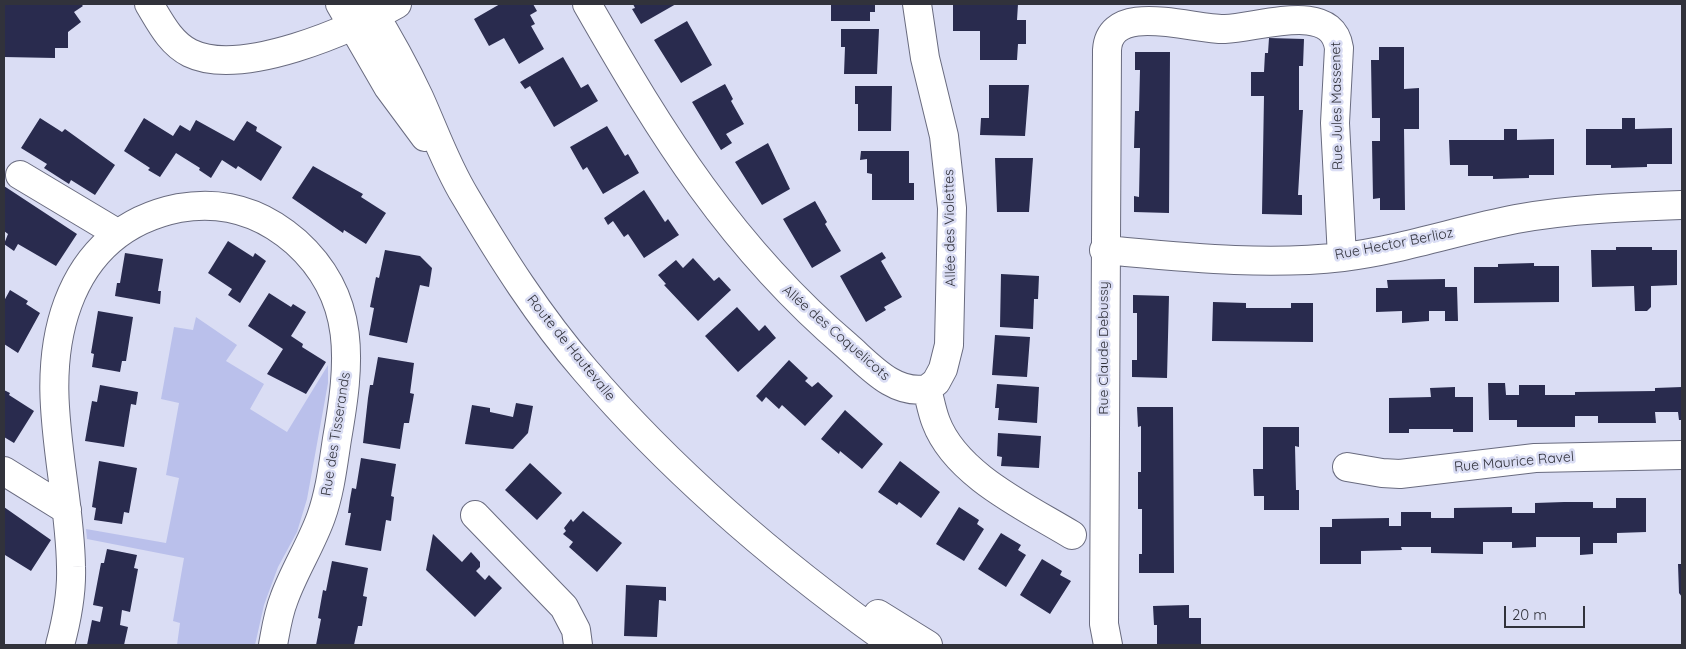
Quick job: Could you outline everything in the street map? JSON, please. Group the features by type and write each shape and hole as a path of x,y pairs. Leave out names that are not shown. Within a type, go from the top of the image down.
{"street":[{"path":"149,4 162,26 180,46 196,55 220,60 232,60 287,50 367,10"},
{"name":"Allée des Coquelicots","path":"587,4 671,146 728,223 774,278 807,312 881,375 905,389 916,391 927,389"},
{"name":"Allée des Violettes","path":"916,4 925,58 944,136 952,208 949,345 943,369 936,382 927,389"},
{"name":"Route de Hautevalle","path":"367,10 393,93 452,173 502,257 567,348 646,436 716,503 842,608 894,645"},
{"name":"Rue Jules Massenet","path":"1107,50 1113,31 1119,24 1131,18 1170,18 1205,27 1223,29 1284,16 1313,16 1328,23 1338,37 1339,48 1335,123 1342,257"},
{"name":"Rue Claude Debussy","path":"1107,50 1104,250 1104,624 1108,645"},
{"path":"20,175 117,233"},
{"name":"Rue des Tisserands","path":"60,645 71,593 71,565 67,510 55,421 54,387 59,336 67,305 89,261 117,233 159,213 206,204 229,206 252,213 288,235 310,254 319,266 335,296 346,330 347,372 329,487 311,542 285,596 273,645"},
{"name":"Rue Hector Berlioz","path":"1104,250 1240,261 1342,257 1540,216 1617,208 1682,205"},
{"path":"927,389 936,423 948,444 962,461 992,486 1072,535"},
{"name":"Rue Maurice Ravel","path":"1347,467 1382,474 1400,474 1564,457 1682,455"},
{"path":"4,471 67,510"},
{"name":"Route de Hautevalle","path":"716,503 822,577 928,645"},
{"path":"474,515 564,606 576,630 578,645"}],"shaded area":[{"path":"196,317 237,345 226,361 264,384 250,409 287,432 328,365 328,383 307,499 297,532 278,567 264,605 255,645 177,645 180,623 173,621 184,558 87,539 86,529 166,543 179,478 166,475 179,403 161,399 174,327 193,330"}],"building":[{"path":"5,4 81,4 83,6 74,12 81,22 68,32 68,48 55,48 55,58 4,57"},
{"path":"500,4 533,4 537,11 530,15 535,24 531,26 544,49 519,64 504,38 489,46 474,19"},
{"path":"633,4 676,4 641,24 632,9 635,8"},
{"path":"831,4 875,4 875,12 870,12 870,21 831,21"},
{"path":"953,4 1018,4 1017,20 1026,20 1026,44 1018,44 1017,60 980,60 980,31 953,31"},
{"path":"687,21 712,65 681,83 654,40"},
{"path":"841,29 879,29 877,74 844,74 845,47 841,47"},
{"path":"1269,38 1304,39 1303,66 1299,66 1299,110 1303,110 1298,195 1302,195 1302,215 1262,214 1264,96 1251,96 1251,72 1264,72 1265,53 1268,53"},
{"path":"1379,47 1404,47 1404,89 1419,88 1419,129 1404,129 1405,210 1380,210 1380,198 1373,199 1372,141 1380,141 1380,118 1372,118 1371,60 1379,60"},
{"path":"1135,52 1170,52 1169,213 1134,212 1134,196 1139,197 1140,148 1134,148 1135,111 1139,111 1140,70 1135,70"},
{"path":"563,57 581,88 588,84 598,101 554,127 530,86 525,89 520,82"},
{"path":"725,84 733,99 731,101 744,124 726,134 732,143 721,150 692,102"},
{"path":"989,85 1029,85 1025,136 980,135 981,118 989,118"},
{"path":"855,86 892,86 891,131 858,131 858,104 855,104"},
{"path":"40,118 62,132 65,129 115,165 95,195 71,180 69,184 44,168 47,164 21,148"},
{"path":"144,118 173,136 180,125 190,131 196,120 234,141 247,121 257,127 256,131 282,147 261,181 238,166 236,169 222,160 211,178 199,170 200,168 176,153 160,177 124,151"},
{"path":"1622,118 1635,118 1635,129 1672,128 1672,164 1647,164 1647,167 1611,168 1611,165 1586,165 1586,129 1622,129"},
{"path":"607,126 625,156 628,154 639,173 603,194 587,167 583,170 570,147"},
{"path":"1504,129 1517,129 1517,140 1554,139 1554,175 1529,175 1529,178 1493,179 1493,176 1468,176 1468,165 1450,165 1449,140 1504,140"},
{"path":"768,143 790,189 762,205 735,162"},
{"path":"861,151 909,151 909,183 914,183 914,200 872,200 872,174 867,173 867,159 860,160"},
{"path":"995,158 1033,158 1029,212 997,212"},
{"path":"313,166 363,194 361,197 386,213 366,244 344,230 343,233 292,198"},
{"path":"4,186 77,234 56,266 18,244 14,251 4,244 8,234 4,231"},
{"path":"644,190 665,222 668,219 679,235 644,258 628,234 624,237 613,221 608,225 604,218"},
{"path":"815,201 827,222 825,224 841,251 812,268 783,219"},
{"path":"228,241 253,257 255,253 266,261 240,303 228,295 232,289 208,273"},
{"path":"1616,247 1652,247 1652,250 1677,250 1677,285 1651,286 1651,307 1647,311 1635,311 1634,286 1592,287 1591,250 1616,250"},
{"path":"385,250 420,256 432,268 429,287 420,285 407,343 369,335 374,308 370,307 376,277 379,278"},
{"path":"882,252 886,258 881,261 902,297 884,307 886,310 866,322 840,276"},
{"path":"125,253 163,259 158,291 161,291 160,304 115,296 117,283 120,283"},
{"path":"693,258 714,281 719,277 731,290 698,321 664,285 666,284 658,275 676,260 683,268"},
{"path":"1534,263 1534,266 1559,266 1559,302 1474,303 1474,267 1498,267 1498,264"},
{"path":"1001,274 1039,276 1038,299 1034,299 1033,329 1000,327"},
{"path":"1445,279 1445,287 1457,287 1458,321 1445,321 1445,311 1429,311 1429,321 1402,323 1402,311 1376,312 1376,288 1388,288 1387,280"},
{"path":"10,290 28,301 26,304 40,313 18,353 4,344 4,301"},
{"path":"269,293 291,307 293,304 306,312 291,336 303,344 302,347 326,362 306,394 267,374 283,349 248,326"},
{"path":"1133,295 1169,296 1167,378 1132,377 1132,360 1137,360 1137,313 1133,313"},
{"path":"1213,302 1246,303 1246,308 1291,308 1291,303 1313,303 1313,342 1212,341"},
{"path":"737,307 759,331 765,325 776,338 738,372 705,336"},
{"path":"98,311 133,317 126,361 122,361 120,372 92,367 94,354 91,353"},
{"path":"995,335 1030,337 1027,377 992,375"},
{"path":"378,357 414,363 410,393 414,394 409,423 404,423 400,449 363,443 370,385 373,385"},
{"path":"789,360 808,378 805,381 812,387 818,382 833,396 805,426 782,405 779,409 766,397 762,402 756,396"},
{"path":"1488,383 1505,383 1506,395 1519,395 1519,385 1545,385 1545,395 1575,395 1575,392 1655,391 1655,388 1682,387 1682,420 1679,420 1678,412 1655,412 1656,423 1598,423 1598,416 1575,416 1575,427 1517,427 1517,420 1489,420"},
{"path":"997,384 1039,387 1037,423 998,420 999,408 995,408"},
{"path":"100,385 138,392 136,405 131,404 124,447 85,441 92,401 97,402"},
{"path":"1455,387 1455,397 1473,397 1473,432 1453,432 1453,429 1409,429 1409,433 1389,433 1389,398 1431,397 1430,388"},
{"path":"4,390 34,411 14,443 4,437"},
{"path":"516,403 533,406 528,433 513,449 465,444 472,405 490,408 490,412 513,417"},
{"path":"1137,407 1173,407 1174,573 1139,573 1139,554 1142,554 1142,509 1138,509 1138,472 1141,472 1141,426 1138,427"},
{"path":"845,410 883,444 862,469 840,451 839,454 821,439"},
{"path":"1263,427 1299,427 1299,447 1295,446 1296,490 1299,490 1299,510 1264,510 1264,496 1254,496 1253,469 1263,469"},
{"path":"998,433 1041,436 1039,468 1001,466 1002,457 997,456"},
{"path":"361,458 396,464 391,496 394,497 391,521 386,520 381,551 345,545 351,513 348,513 352,488 356,489"},
{"path":"99,461 137,468 129,513 124,512 122,524 94,520 96,508 92,507"},
{"path":"900,461 940,492 921,518 899,502 897,505 878,492"},
{"path":"530,463 562,493 537,520 505,490"},
{"path":"1616,498 1646,498 1646,532 1617,533 1617,543 1593,543 1593,554 1580,555 1580,537 1536,537 1536,547 1512,548 1512,542 1483,542 1483,554 1431,553 1431,547 1401,547 1402,550 1361,551 1361,564 1320,564 1320,527 1332,527 1332,519 1389,518 1389,526 1401,526 1401,512 1431,512 1431,518 1454,518 1454,508 1512,507 1512,513 1535,513 1535,503 1593,502 1593,508 1616,508"},
{"path":"4,507 51,540 31,571 5,555 4,558"},
{"path":"959,507 979,520 977,524 984,529 964,561 936,544"},
{"path":"583,511 622,543 597,572 569,547 573,542 563,534 566,531 564,528 571,519 573,522"},
{"path":"1001,533 1021,545 1018,550 1026,555 1006,587 978,569"},
{"path":"433,534 462,562 471,552 480,562 480,567 476,571 485,580 489,575 502,588 475,617 426,570"},
{"path":"107,549 137,555 134,568 138,569 130,612 122,610 120,625 128,627 124,645 87,645 92,620 100,622 103,607 93,605 101,563 104,563"},
{"path":"1042,559 1062,571 1060,575 1071,581 1050,614 1020,595"},
{"path":"332,561 368,568 363,596 367,597 362,626 358,626 354,645 316,645 321,619 318,618 323,590 326,591"},
{"path":"1678,564 1682,564 1682,597 1679,593"},
{"path":"626,585 666,587 666,601 659,600 657,637 624,636"},
{"path":"1189,605 1189,618 1201,618 1201,645 1157,645 1157,625 1154,625 1153,606"}]}
